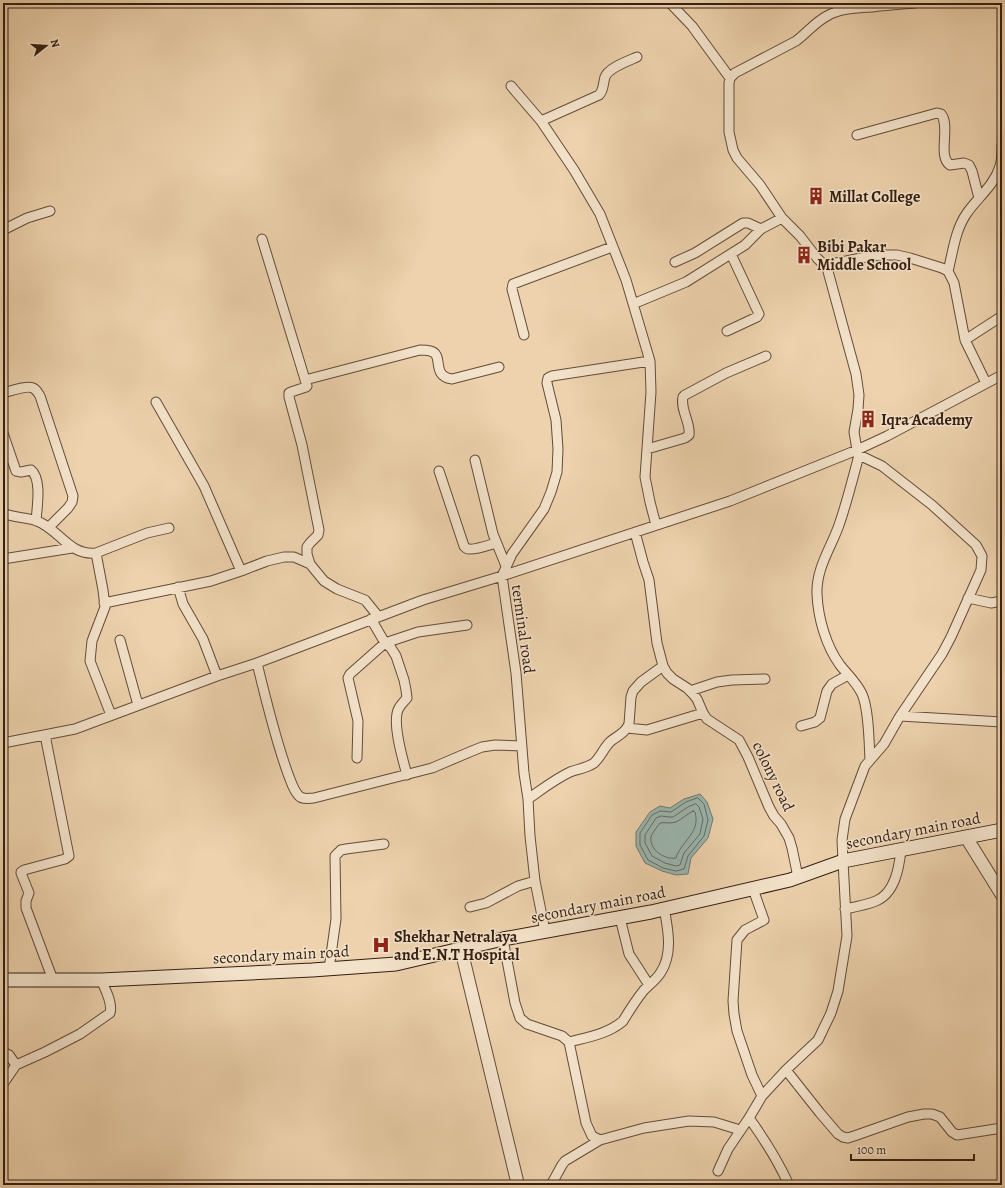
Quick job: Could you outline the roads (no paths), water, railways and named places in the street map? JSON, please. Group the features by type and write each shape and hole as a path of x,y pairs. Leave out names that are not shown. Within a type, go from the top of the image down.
{"main road":[{"name":"secondary main road","path":"3,980 101,980 329,969 396,964 503,939 651,912 753,889 798,877 842,861 1002,830"}],"street":[{"path":"670,3 692,26 730,78 729,132 733,150 737,158 760,185 782,218 800,236 817,258 826,264 871,256 897,255 948,271 954,283 965,340 986,383"},
{"path":"730,78 735,73 796,41 826,16 833,13 852,9 915,3"},
{"path":"541,121 599,95 603,89 605,77 608,71 637,57"},
{"path":"511,86 541,121 574,170 600,214 626,280 650,361 650,392 645,477 656,525"},
{"path":"857,135 937,113 941,114 945,121 945,161 950,165 964,163 970,165 979,198"},
{"path":"948,271 960,224 979,198 990,187 996,177 1001,165 1002,145"},
{"path":"3,230 27,218 50,211"},
{"path":"633,304 686,282 745,245 761,229 782,218"},
{"path":"675,262 695,253 743,223 748,223 761,229"},
{"path":"262,239 305,380 306,387 289,393 289,397 290,406 302,445 319,530 318,535 307,547 307,554 310,564 324,581 337,589 365,600 385,644 391,648 396,656 407,698 399,708 396,719 396,728 407,775"},
{"path":"524,335 512,288 513,284 612,247"},
{"path":"728,331 757,317 759,314 731,254"},
{"path":"826,264 856,374 859,395 854,432 858,452 839,525 821,564 817,593 823,630 829,646 840,664 857,685 866,703 870,760"},
{"path":"965,340 1002,316"},
{"path":"305,380 420,350 432,351 435,353 441,374 443,377 447,378 452,379 499,367"},
{"path":"647,449 685,438 689,435 682,403 685,394 726,373 766,356"},
{"name":"terminal road","path":"545,931 535,880 516,673 502,576 512,554 544,509 557,472 558,449 556,420 547,382 548,378 552,376 650,361"},
{"path":"3,743 75,729 217,676 257,663 423,600 502,576 730,501 858,452 986,383 1002,376"},
{"path":"3,393 27,387 33,388 40,396 73,496 72,502 68,508 49,527"},
{"path":"156,402 204,486 241,571"},
{"path":"3,433 16,471 21,472 31,470 33,472 38,495 36,521"},
{"path":"718,1171 728,1149 762,1096 786,1070 818,1040 832,1012 838,990 847,936 842,861 842,840 845,819 862,772 884,744 900,716 942,654 968,598 982,562 982,556 976,545 932,505 882,466 858,452"},
{"path":"475,460 490,525 506,566"},
{"path":"439,471 464,546 468,549 473,549 496,543"},
{"path":"3,513 10,516 36,521 49,527 72,548 90,554 147,533 169,528"},
{"name":"colony road","path":"635,532 649,580 657,643 663,666 673,679 690,691 697,699 707,719 739,740 744,747 769,807 789,838 798,877"},
{"path":"3,559 72,548"},
{"path":"96,553 105,607 92,642 90,661 111,715"},
{"path":"104,602 211,581 267,561 284,557 294,557 310,564"},
{"path":"178,587 183,604 200,635 217,676"},
{"path":"968,598 991,603 1002,601"},
{"path":"357,758 358,722 348,678 352,671 385,644 418,632 467,625"},
{"path":"120,640 138,705"},
{"path":"257,663 283,760 295,791 301,798 314,798 432,768 482,747 495,745 522,746"},
{"path":"528,799 564,776 594,762 610,742 627,728 633,691 641,682 663,666"},
{"path":"801,726 815,722 820,718 827,691 832,684 848,675"},
{"path":"690,691 717,682 732,680 765,680"},
{"path":"627,728 647,730 703,713"},
{"path":"900,716 1002,722"},
{"path":"45,735 69,856 65,859 24,870 21,873 29,893 26,904 27,912 53,980"},
{"path":"966,837 1002,895"},
{"path":"329,969 336,919 335,856 338,852 346,849 384,844"},
{"path":"845,909 871,903 883,897 889,890 900,867 901,850"},
{"path":"470,907 486,903 518,886 535,880"},
{"path":"753,889 764,920 745,930 737,940 733,1001 737,1031 752,1074 762,1096"},
{"path":"569,1042 607,1032 614,1028 623,1021 643,992 661,973 666,962 669,947 664,908"},
{"path":"620,918 629,954 649,985"},
{"path":"503,939 515,1003 520,1018 527,1024 562,1036 569,1042 586,1123 592,1136 600,1140"},
{"path":"461,949 518,1185"},
{"path":"3,1084 16,1065 80,1034 110,1013 111,1010 109,1000 101,980"},
{"path":"3,1052 9,1056 16,1065"},
{"path":"786,1070 820,1113 838,1134 843,1137 848,1138 908,1117 924,1114 932,1114 940,1117 952,1132 957,1135 1002,1128"},
{"path":"749,1118 772,1152 789,1185"},
{"path":"551,1185 565,1161 600,1140 644,1128 689,1121 714,1122 740,1130"}],"water":[{"path":"700,794 707,802 713,819 708,838 691,858 688,874 676,875 662,871 645,863 636,846 636,832 650,812 660,806 670,808 684,799"}],"place":[{"name":"Millat College","path":"816,196"},
{"name":"Bibi Pakar Middle School","path":"804,255"},
{"name":"Iqra Academy","path":"868,419"},
{"name":"Shekhar Netralaya and E.N.T Hospital","path":"381,945"}]}
